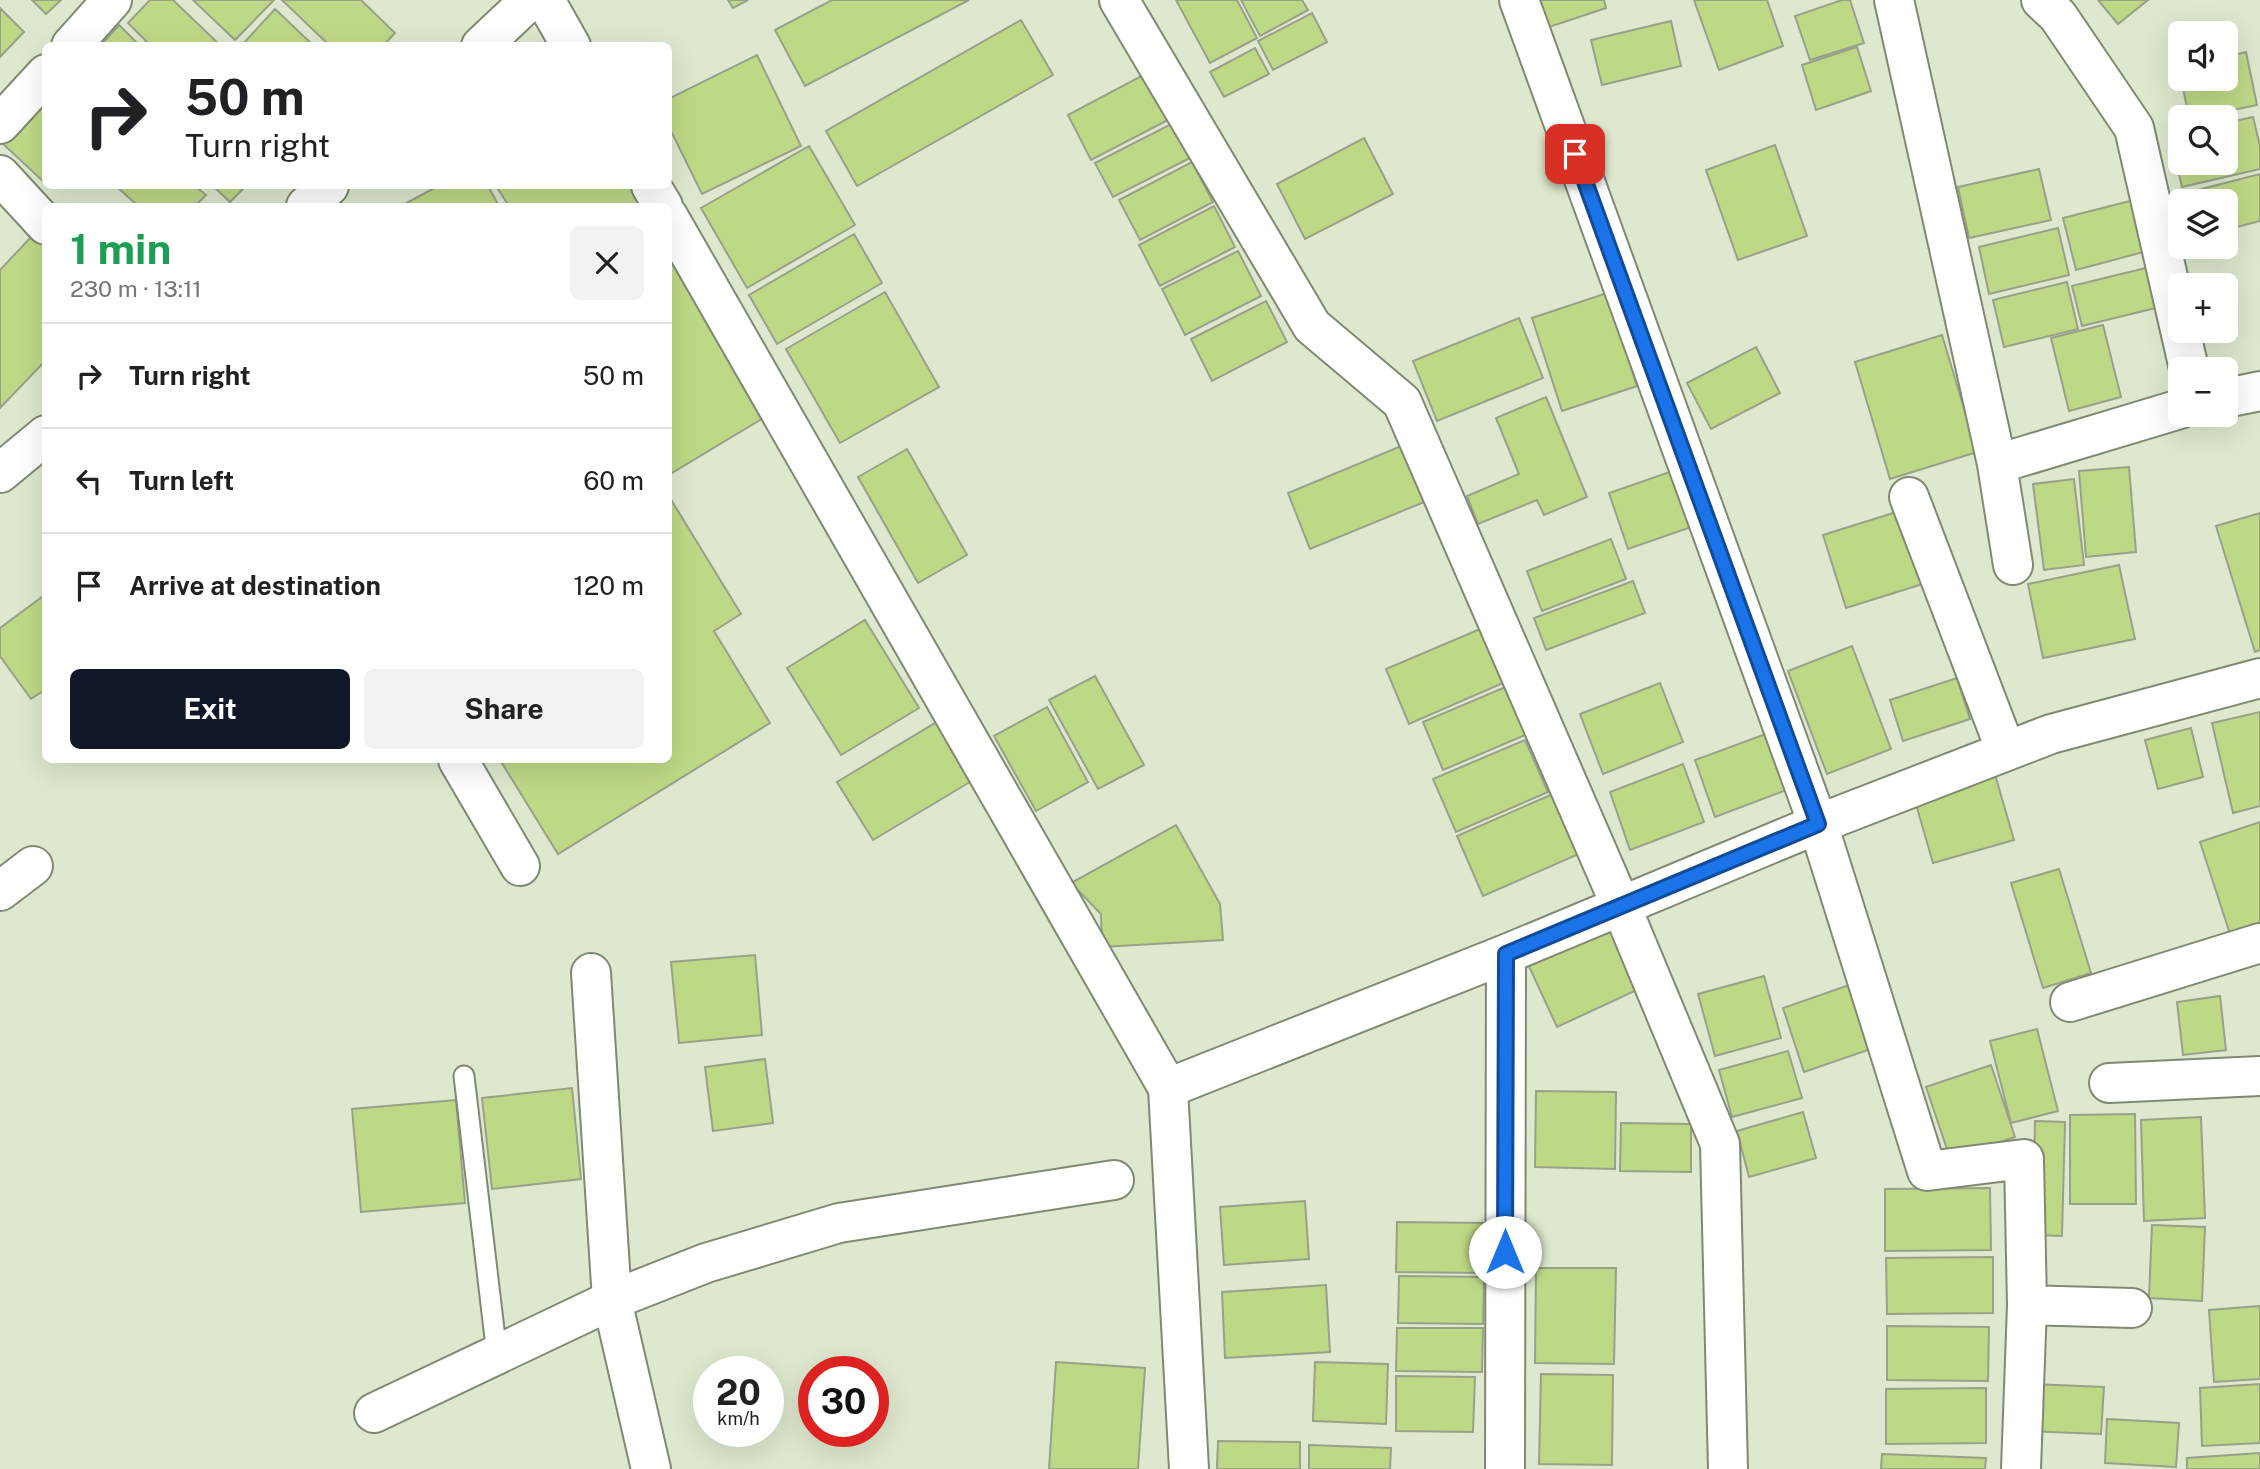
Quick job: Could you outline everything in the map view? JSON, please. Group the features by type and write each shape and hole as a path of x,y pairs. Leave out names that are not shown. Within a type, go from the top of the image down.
{"street":[{"path":"75,42 112,0"},
{"path":"485,42 530,0"},
{"path":"545,0 569,42"},
{"path":"1119,0 1312,327 1402,402 1621,906 1720,1144 1728,1469"},
{"path":"1519,0 1818,824 1927,1171 2024,1159 2027,1305 2021,1469"},
{"path":"1894,0 1997,464 2013,565"},
{"path":"2042,0 2058,16 2134,128 2186,357"},
{"path":"0,124 42,78"},
{"path":"0,175 42,221"},
{"path":"309,203 326,189"},
{"path":"672,223 1168,1088 1189,1469"},
{"path":"2238,396 2260,391"},
{"path":"1997,464 2168,413"},
{"path":"0,473 42,438"},
{"path":"1909,497 2006,751"},
{"path":"1168,1088 1506,954 1818,824 2050,734 2260,678"},
{"path":"460,763 520,866"},
{"path":"0,891 33,866"},
{"path":"2070,1002 2260,943"},
{"path":"1504,1469 1506,954"},
{"path":"591,973 612,1300 651,1469"},
{"path":"2109,1083 2260,1076"},
{"path":"374,1413 612,1300 706,1264 839,1223 1114,1180"},
{"path":"2027,1305 2132,1308"}],"lane":[{"path":"464,1076 497,1354"}],"building":[{"path":"32,0 61,0 46,14"},
{"path":"150,0 173,0 217,42 147,42 128,23"},
{"path":"193,0 274,0 235,40"},
{"path":"282,0 361,0 395,33 387,42 326,42"},
{"path":"728,0 748,0 733,8"},
{"path":"832,0 969,0 805,86 775,30"},
{"path":"1176,0 1237,0 1257,38 1210,63"},
{"path":"1241,0 1302,0 1308,10 1260,36"},
{"path":"1527,0 1604,0 1606,8 1537,31"},
{"path":"1694,0 1767,0 1783,46 1719,70"},
{"path":"1842,0 1850,0 1864,43 1810,60 1795,16"},
{"path":"2098,0 2148,0 2118,24"},
{"path":"0,8 24,32 0,57"},
{"path":"275,9 310,42 245,42"},
{"path":"1312,13 1327,42 1273,70 1258,41"},
{"path":"1021,20 1053,75 857,186 826,131"},
{"path":"1671,21 1681,66 1602,85 1591,40"},
{"path":"119,25 136,42 104,42"},
{"path":"1857,47 1871,91 1816,110 1802,65"},
{"path":"1255,48 1269,74 1224,97 1210,72"},
{"path":"2246,52 2257,105 2238,109 2238,105 2186,105 2184,91 2238,91 2238,54"},
{"path":"757,55 801,146 702,194 672,133 672,97"},
{"path":"1145,74 1168,120 1091,160 1068,115"},
{"path":"42,101 42,180 2,143"},
{"path":"2253,117 2260,146 2260,169 2238,174 2238,120"},
{"path":"1175,122 1192,157 1113,197 1095,163"},
{"path":"1364,138 1393,194 1305,239 1277,184"},
{"path":"1775,145 1807,236 1738,260 1706,170"},
{"path":"809,146 855,225 747,288 701,208"},
{"path":"1192,162 1213,202 1140,240 1119,200"},
{"path":"2039,169 2051,220 1969,238 1958,187"},
{"path":"2260,174 2260,221 2238,227 2238,189 2202,189"},
{"path":"2179,175 2234,175 2182,187"},
{"path":"119,189 199,189 206,195 198,203 135,203"},
{"path":"216,189 243,189 230,202"},
{"path":"432,189 490,189 497,203 407,203"},
{"path":"498,189 641,189 650,203 507,203"},
{"path":"2138,199 2151,250 2076,270 2063,218"},
{"path":"1214,206 1235,247 1160,286 1139,245"},
{"path":"2058,228 2069,275 1989,294 1979,247"},
{"path":"854,234 882,283 777,344 749,295"},
{"path":"33,235 42,243 42,364 0,408 0,270"},
{"path":"672,241 775,411 672,473"},
{"path":"1238,251 1261,296 1185,335 1162,289"},
{"path":"2158,265 2168,305 2082,326 2072,286"},
{"path":"2067,282 2078,329 2004,347 1993,300"},
{"path":"885,292 939,387 840,443 786,349"},
{"path":"1607,293 1637,386 1562,411 1532,318"},
{"path":"1266,301 1287,342 1212,381 1191,339"},
{"path":"1519,318 1543,378 1437,421 1413,361"},
{"path":"2103,325 2121,397 2069,411 2051,338"},
{"path":"1942,335 1977,452 1890,479 1855,362"},
{"path":"1756,347 1780,393 1711,429 1687,383"},
{"path":"1546,397 1587,497 1544,515 1537,500 1478,524 1467,496 1519,474 1496,418"},
{"path":"1406,444 1429,500 1310,549 1288,493"},
{"path":"907,449 967,555 918,583 858,477"},
{"path":"1684,467 1703,523 1628,549 1609,493"},
{"path":"2129,467 2136,552 2086,557 2079,471"},
{"path":"2074,479 2084,565 2044,570 2033,484"},
{"path":"672,501 741,614 714,631 770,723 558,854 502,763 672,763"},
{"path":"1906,509 1929,582 1846,608 1823,535"},
{"path":"2260,513 2260,650 2255,652 2216,526"},
{"path":"1611,539 1626,579 1542,611 1527,571"},
{"path":"2119,565 2135,639 2043,658 2028,584"},
{"path":"1633,581 1645,613 1546,650 1534,618"},
{"path":"42,597 42,692 31,699 0,656 0,628"},
{"path":"865,620 919,708 841,755 787,668"},
{"path":"1480,629 1503,683 1409,724 1386,669"},
{"path":"1852,646 1891,749 1827,774 1788,671"},
{"path":"1095,676 1144,765 1098,789 1049,700"},
{"path":"1957,678 1970,719 1903,741 1890,700"},
{"path":"1660,683 1683,742 1603,774 1580,714"},
{"path":"1510,685 1530,733 1443,770 1423,722"},
{"path":"1047,707 1088,782 1036,811 994,736"},
{"path":"2260,712 2260,806 2233,813 2212,723"},
{"path":"940,720 975,779 873,840 837,782"},
{"path":"2191,728 2203,777 2158,789 2145,740"},
{"path":"1771,732 1792,788 1715,817 1695,760"},
{"path":"1525,740 1548,792 1456,832 1433,779"},
{"path":"1683,764 1704,822 1630,850 1610,792"},
{"path":"1994,771 2014,840 1933,863 1913,794"},
{"path":"1555,793 1581,853 1483,896 1457,836"},
{"path":"2260,822 2260,933 2233,943 2200,842"},
{"path":"1176,825 1220,904 1223,940 1102,947 1101,914 1071,883"},
{"path":"2059,869 2091,973 2043,988 2011,883"},
{"path":"1610,922 1641,988 1557,1027 1527,962"},
{"path":"755,955 762,1035 679,1043 671,962"},
{"path":"1764,976 1781,1038 1715,1056 1698,994"},
{"path":"1852,984 1874,1048 1804,1072 1783,1008"},
{"path":"2220,996 2226,1050 2183,1055 2177,1002"},
{"path":"2037,1029 2058,1111 2011,1123 1990,1041"},
{"path":"1788,1051 1802,1098 1732,1117 1719,1070"},
{"path":"765,1059 773,1123 713,1131 705,1067"},
{"path":"1991,1065 2015,1137 1950,1158 1926,1087"},
{"path":"572,1088 581,1179 492,1189 482,1098"},
{"path":"1536,1091 1616,1092 1615,1169 1535,1167"},
{"path":"456,1100 465,1203 361,1212 352,1109"},
{"path":"1803,1112 1816,1158 1749,1177 1737,1131"},
{"path":"2135,1114 2136,1204 2070,1204 2070,1115"},
{"path":"2201,1117 2205,1218 2144,1221 2141,1120"},
{"path":"2035,1121 2065,1122 2062,1236 2033,1235"},
{"path":"1621,1123 1691,1124 1691,1172 1620,1171"},
{"path":"1990,1188 1991,1250 1885,1251 1885,1189"},
{"path":"1305,1201 1309,1259 1224,1265 1220,1207"},
{"path":"1397,1222 1487,1223 1486,1273 1396,1272"},
{"path":"2152,1225 2205,1227 2202,1301 2149,1298"},
{"path":"1993,1257 1993,1313 1887,1314 1886,1258"},
{"path":"1536,1268 1616,1268 1614,1364 1535,1363"},
{"path":"1399,1276 1484,1277 1483,1324 1398,1323"},
{"path":"1326,1285 1330,1352 1225,1358 1222,1292"},
{"path":"2260,1306 2260,1379 2214,1382 2209,1310"},
{"path":"1887,1326 1989,1327 1988,1381 1887,1380"},
{"path":"1397,1328 1483,1328 1482,1372 1396,1371"},
{"path":"1056,1362 1145,1368 1138,1469 1049,1469"},
{"path":"1315,1362 1388,1364 1386,1424 1313,1421"},
{"path":"1541,1374 1613,1375 1612,1465 1539,1464"},
{"path":"1396,1376 1475,1377 1473,1432 1396,1431"},
{"path":"2030,1384 2104,1387 2101,1434 2028,1431"},
{"path":"2260,1384 2260,1443 2202,1446 2200,1388"},
{"path":"1986,1388 1986,1443 1886,1444 1886,1389"},
{"path":"2107,1419 2179,1423 2176,1467 2105,1463"},
{"path":"1218,1441 1300,1442 1300,1469 1217,1469"},
{"path":"1309,1445 1391,1448 1390,1469 1309,1469"},
{"path":"2260,1453 2260,1469 2187,1469 2187,1458"},
{"path":"1882,1454 1986,1458 1985,1469 1881,1469"}],"route":[{"path":"1505,1252 1506,954 1818,824 1575,154"}]}
